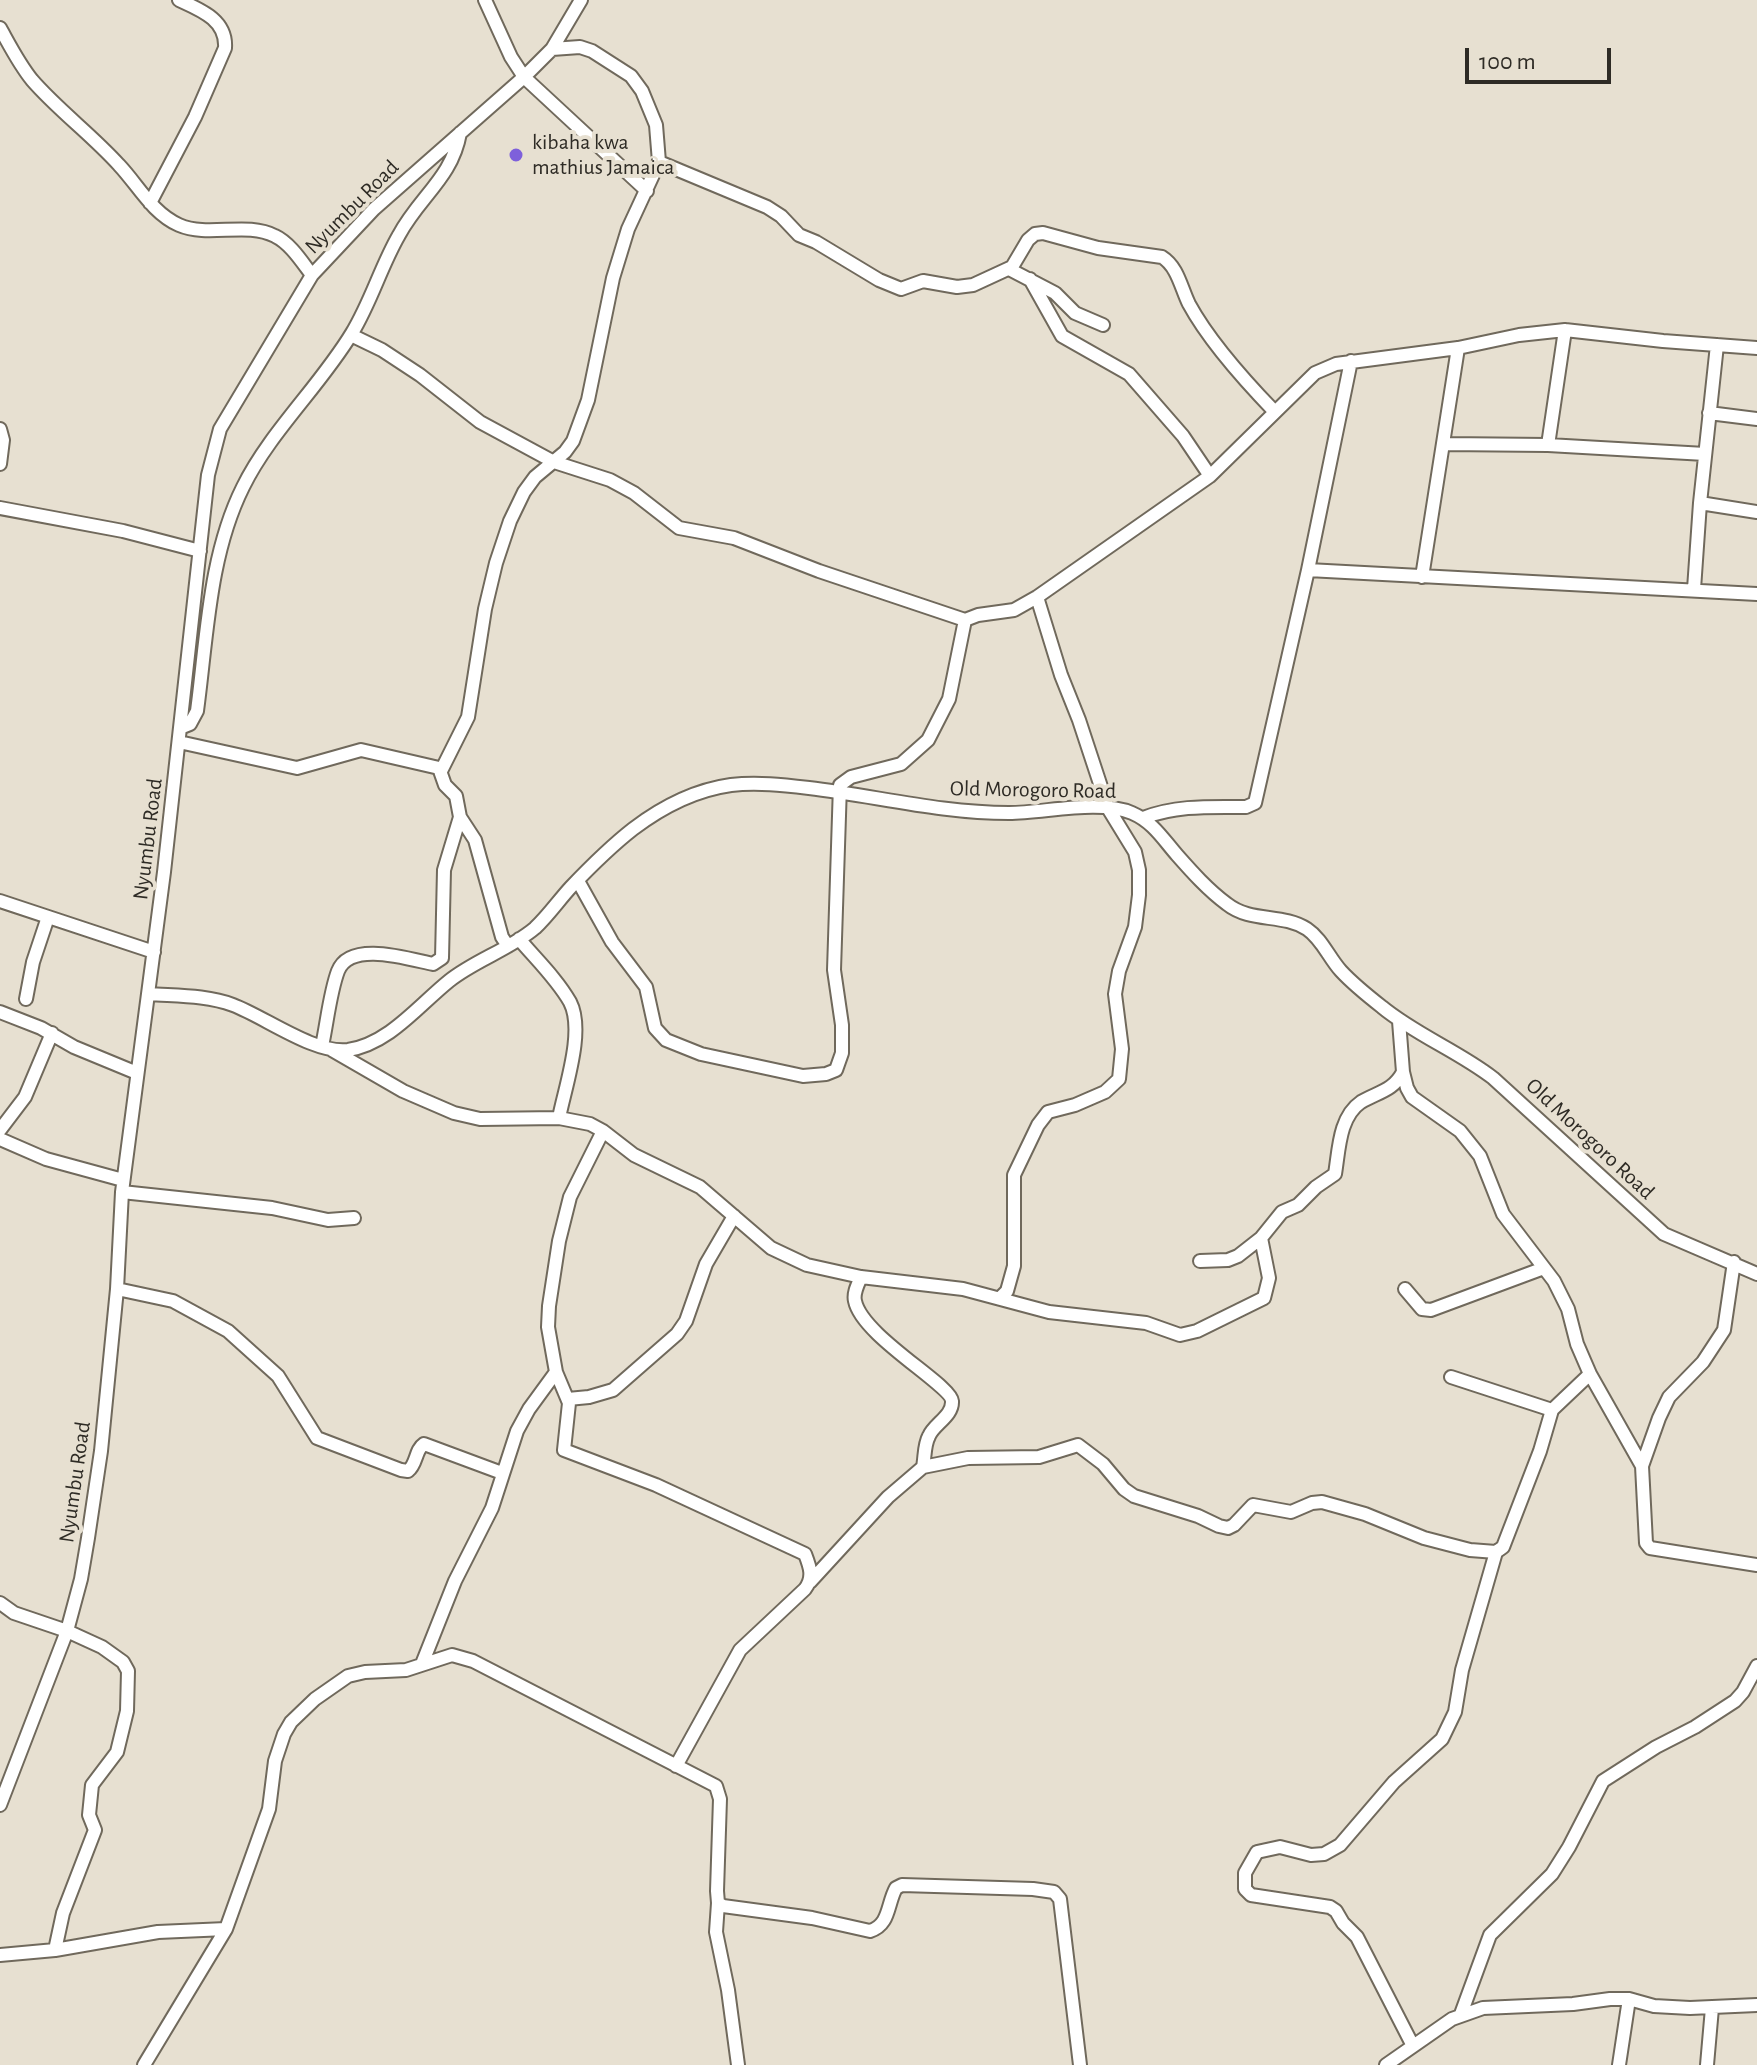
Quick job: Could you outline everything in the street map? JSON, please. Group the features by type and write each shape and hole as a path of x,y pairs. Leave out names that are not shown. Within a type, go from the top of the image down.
{"street":[{"path":"150,203 195,117 225,48 226,36 215,21 179,0"},
{"path":"485,0 511,57 524,77 647,191"},
{"name":"Nyumbu Road","path":"0,1805 67,1631 88,1538 101,1451 117,1289 123,1186 149,994 208,475 220,429 312,275 374,209 552,49 581,0"},
{"path":"0,28 15,57 33,80 121,166 166,218 181,226 213,231 260,231 275,236 287,244 312,275"},
{"path":"552,49 580,47 592,51 631,76 642,91 656,125 659,162 628,229 613,278 588,400 573,441 535,477 510,521 485,609 468,717 441,771 445,785 456,796 460,817 475,840 502,937 552,977 570,1003 575,1017 576,1036 559,1118"},
{"path":"180,728 190,724 197,711 220,545 236,501 261,457 351,335 376,288 398,235 450,167 457,152 460,133"},
{"path":"659,162 767,207 781,216 799,235 901,289 923,281 957,287 973,285 1009,269 1028,240 1035,234 1043,233 1098,248 1162,257 1171,263 1199,318 1246,382 1274,411"},
{"path":"1009,269 1055,293 1075,313 1103,325"},
{"path":"1030,279 1062,336 1129,374 1183,436 1210,476"},
{"path":"351,335 382,350 420,375 480,422 554,462 610,480 634,493 679,528 734,538 819,571 965,620 1014,610 1037,597 1210,476 1315,373 1336,364 1565,330 1757,348"},
{"path":"1548,445 1565,330"},
{"path":"1694,589 1717,345"},
{"path":"1422,577 1458,348"},
{"path":"1143,818 1162,810 1246,807 1255,803 1351,361"},
{"path":"1709,413 1757,419"},
{"path":"0,429 3,440 0,464"},
{"path":"1444,444 1548,445 1705,454"},
{"path":"1700,503 1757,512"},
{"path":"0,508 123,531 200,551"},
{"path":"1308,570 1757,594"},
{"path":"1000,1298 1007,1291 1014,1266 1014,1175 1038,1125 1048,1112 1105,1092 1119,1079 1122,1049 1115,994 1119,971 1135,927 1139,895 1135,852 1108,808 1037,597"},
{"path":"578,881 612,942 646,987 659,1034 701,1054 803,1076 836,1070 842,1053 842,1025 834,970 839,878 839,792 846,779 901,764 928,740 949,699 965,620"},
{"path":"179,742 282,767 297,768 361,750 441,771"},
{"name":"Old Morogoro Road","path":"327,1048 362,1046 421,1009 448,982 537,927 600,855 643,821 699,792 732,785 759,784 839,792 954,811 1127,810 1152,825 1186,866 1228,905 1245,915 1297,924 1311,932 1341,970 1399,1021 1466,1058 1493,1078 1664,1234 1757,1274"},
{"path":"327,1048 338,969 348,958 365,953 381,954 433,964 442,958 444,870 460,817"},
{"path":"0,901 154,952"},
{"path":"26,999 33,962 48,917"},
{"path":"149,994 230,1003 327,1048 403,1091 454,1113 480,1119 559,1118 590,1124 634,1155 700,1187 771,1248 807,1265 861,1277 941,1286 1039,1310 1138,1322 1172,1334 1187,1335 1264,1298 1269,1278 1261,1238"},
{"path":"0,1012 137,1073"},
{"path":"1399,1021 1403,1072 1412,1097 1460,1131 1480,1156 1503,1214 1544,1268 1568,1309 1577,1344 1590,1374 1642,1466"},
{"path":"0,1130 25,1097 52,1033"},
{"path":"1200,1261 1228,1260 1238,1256 1261,1238 1282,1212 1298,1205 1335,1174 1342,1130 1352,1111 1360,1103 1387,1091 1397,1083 1403,1072"},
{"path":"603,1131 574,1186 559,1241 548,1327 556,1372 568,1399 569,1418 563,1446 567,1453 656,1485 828,1564"},
{"path":"0,1139 123,1186 272,1208 328,1220 354,1218"},
{"path":"568,1399 613,1390 677,1334 686,1321 706,1264 734,1216"},
{"path":"1734,1262 1724,1330 1703,1362 1669,1397 1642,1466 1646,1543 1650,1548 1757,1565"},
{"path":"1405,1289 1422,1309 1431,1310 1544,1268"},
{"path":"861,1277 855,1301 871,1325 911,1366 948,1392 952,1400 951,1410 928,1438 923,1467"},
{"path":"117,1289 173,1301 228,1331 278,1376 317,1438 401,1470 412,1468 424,1444 502,1473"},
{"path":"422,1664 455,1581 492,1508 502,1473 529,1409 556,1372"},
{"path":"1413,2046 1369,1957 1336,1911 1330,1907 1251,1895 1245,1889 1245,1873 1257,1852 1270,1847 1311,1855 1324,1854 1340,1845 1394,1782 1442,1739 1455,1712 1462,1670 1496,1552 1503,1547 1540,1451 1552,1410 1590,1374"},
{"path":"1451,1377 1552,1410"},
{"path":"676,1766 740,1650 828,1564 888,1497 923,1467 968,1458 1039,1457 1078,1445 1103,1464 1134,1496 1198,1516 1219,1526 1228,1528 1234,1525 1253,1505 1291,1512 1322,1502 1365,1514 1424,1538 1470,1550 1496,1552"},
{"path":"805,1554 810,1582"},
{"path":"0,1603 14,1613 102,1647 123,1662 128,1671 127,1711 117,1752 92,1785 89,1806 94,1836 63,1913 55,1950"},
{"path":"144,2065 226,1929 269,1809 275,1761 291,1722 324,1692 348,1676 406,1670 452,1655 473,1661 716,1786 720,1799 716,1932 738,2065"},
{"path":"1461,2014 1490,1935 1559,1864 1603,1781 1735,1701 1757,1666"},
{"path":"718,1903 734,1910 812,1918 870,1931 879,1928 885,1921 893,1894 902,1885 1054,1892 1060,1899 1080,2065"},
{"path":"0,1955 55,1950 158,1932 226,1929"},
{"path":"1386,2065 1461,2014 1483,2008 1629,1999 1663,2007 1757,2005"},
{"path":"1619,2065 1629,1999"},
{"path":"1707,2065 1712,2008"}],"place":[{"name":"kibaha kwa mathius Jamaica","path":"516,155"}]}
